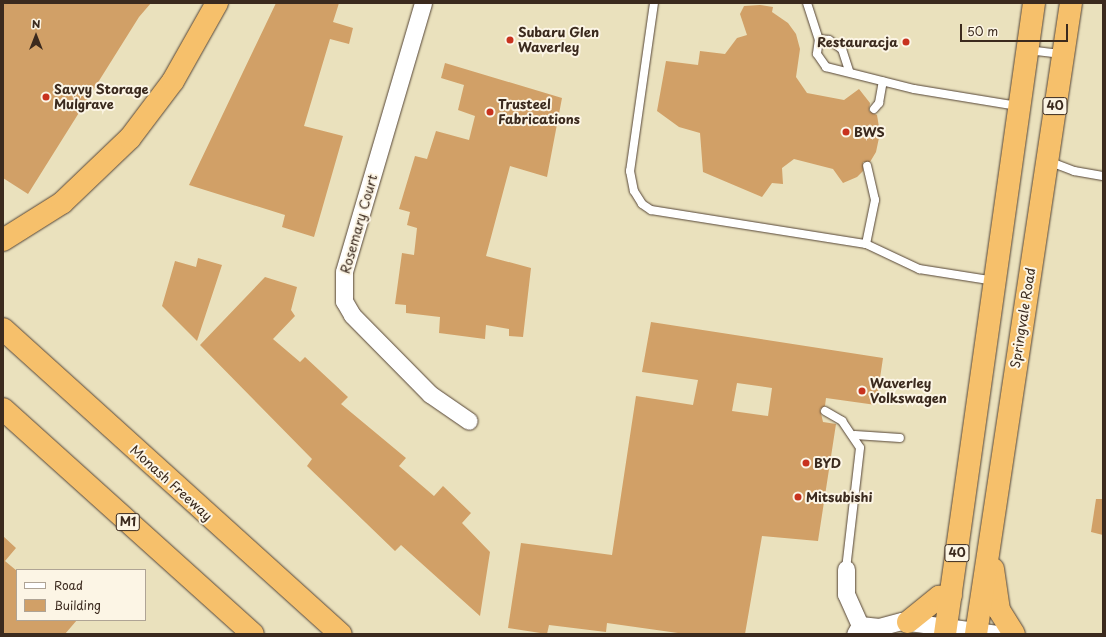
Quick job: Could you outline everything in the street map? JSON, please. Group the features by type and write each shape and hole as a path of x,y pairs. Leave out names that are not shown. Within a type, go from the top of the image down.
{"highway":[{"path":"3,240 38,220 82,186 138,128 173,81 217,3"},
{"name":"40","path":"946,630 1034,3"},
{"name":"Springvale Road","path":"983,633 990,542 1063,55 1073,6"},
{"name":"Monash Freeway","path":"3,329 340,634"},
{"path":"988,337 1020,339"},
{"name":"M1","path":"3,409 253,634"},
{"path":"990,542 998,604 1014,634"},
{"path":"908,622 940,597 951,595"}],"street":[{"name":"Rosemary Court","path":"423,3 344,272 343,290 352,315 430,394 469,421"},
{"path":"846,569 846,594 857,629 885,630 908,622 946,630 983,633"}],"lane":[{"path":"654,3 630,170 634,192 642,204 651,210 866,244 919,269 995,281"},
{"path":"807,3 819,39 817,54 826,67 849,71 883,81 1019,106"},
{"path":"819,39 829,40 842,49 849,71"},
{"path":"1027,50 1063,55"},
{"path":"874,109 879,103 883,81"},
{"path":"1047,160 1074,171 1103,176"},
{"path":"866,244 875,200 867,166"},
{"path":"824,411 842,420 855,435 860,448 846,569"},
{"path":"855,435 865,433 900,438"}],"building":[{"name":"Savvy Storage Mulgrave","path":"3,3 151,3 139,17 28,194 3,178"},
{"path":"276,3 339,3 333,22 353,28 349,44 330,39 304,126 343,136 314,237 282,227 285,215 189,185"},
{"path":"760,5 773,7 772,12 788,23 796,34 800,49 796,77 807,93 844,100 859,89 870,103 869,111 877,115 880,133 876,152 870,162 863,162 863,171 857,177 843,183 833,169 794,159 782,168 783,184 772,183 762,197 703,172 700,133 679,127 657,111 666,61 698,65 700,51 725,54 737,38 747,35 740,14 744,6"},
{"path":"445,63 562,98 547,177 510,166 486,256 531,268 523,337 509,336 509,329 486,325 485,339 439,333 440,317 406,313 406,305 395,304 402,253 414,255 417,228 407,225 410,212 399,209 415,156 427,159 436,131 469,140 475,116 458,110 464,85 441,78"},
{"path":"198,258 222,265 197,341 162,306 175,261 196,267"},
{"path":"265,277 297,287 291,310 295,316 273,339 300,362 305,357 348,397 341,404 406,458 399,466 434,496 443,486 471,513 462,523 490,552 480,616 401,545 395,551 307,466 312,459 200,345"},
{"path":"651,322 883,358 876,405 826,398 825,406 820,409 823,422 836,424 818,541 762,536 745,634 685,634 607,623 606,632 549,625 547,634 508,628 521,543 612,555 636,396 693,405 698,380 642,372","holes":["737,383 772,388 768,416 732,411"]},
{"path":"1096,499 1103,499 1103,535 1091,532"},
{"path":"3,536 16,548 5,561 16,570 16,621 76,621 65,634 3,634"}],"place":[{"name":"Subaru Glen Waverley","path":"510,40"},
{"name":"Restauracja","path":"906,42"},
{"name":"Savvy Storage Mulgrave","path":"46,97"},
{"name":"Trusteel Fabrications","path":"490,112"},
{"name":"BWS","path":"846,132"},
{"name":"Waverley Volkswagen","path":"862,391"},
{"name":"BYD","path":"806,463"},
{"name":"Mitsubishi","path":"798,497"}]}
